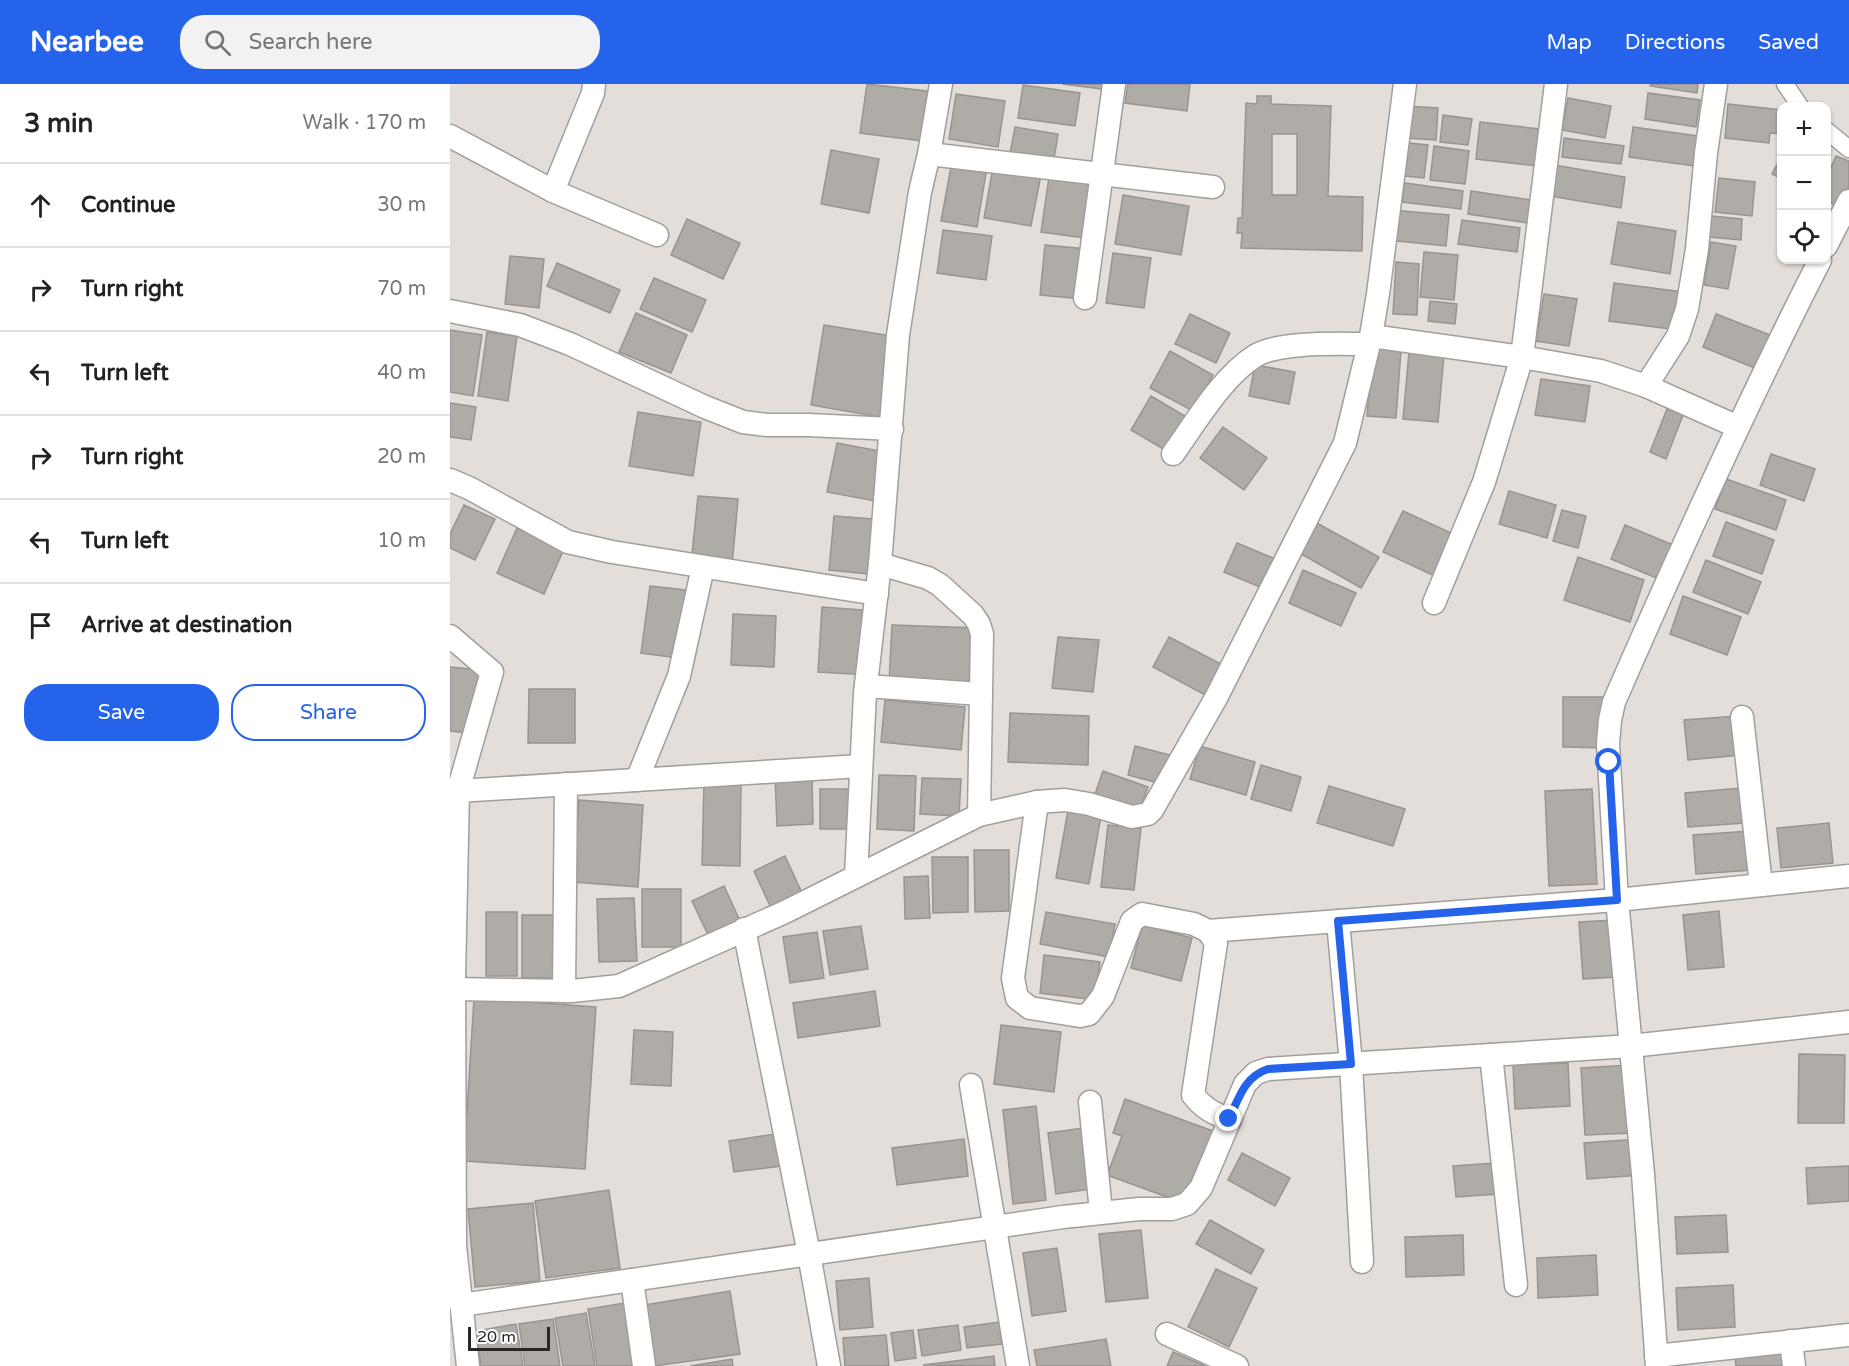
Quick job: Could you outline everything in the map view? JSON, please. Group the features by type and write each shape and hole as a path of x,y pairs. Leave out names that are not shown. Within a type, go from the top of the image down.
{"street":[{"path":"553,191 593,93 594,84"},
{"path":"856,876 866,686 880,564 898,335 920,192 941,84"},
{"path":"1085,298 1114,84"},
{"path":"453,981 564,991 619,986 784,912 979,815 1037,802 1065,800 1137,817 1148,814 1216,698 1345,443 1370,340 1378,294 1405,84"},
{"path":"1434,603 1484,482 1522,357 1556,84"},
{"path":"1646,386 1678,336 1687,309 1697,249 1706,153 1716,84"},
{"path":"1785,84 1797,102"},
{"path":"1831,134 1849,150"},
{"path":"450,136 553,191 657,235"},
{"path":"929,154 1213,187"},
{"path":"1831,238 1849,201"},
{"path":"1818,264 1777,343 1665,584 1614,702 1608,744 1617,900 1643,1174 1656,1361 1849,1335"},
{"path":"450,311 520,325 570,344 705,407 743,422 767,425 892,429"},
{"path":"1173,453 1222,384 1256,356 1284,347 1370,340 1522,357 1601,371 1646,386 1738,427"},
{"path":"450,480 568,542 612,552 877,594"},
{"path":"880,564 940,585 973,615 979,624 982,634 979,815"},
{"path":"637,780 679,676 703,567"},
{"path":"450,636 492,672 454,791 455,1246 468,1366"},
{"path":"866,686 981,694"},
{"path":"1742,717 1761,885"},
{"path":"454,791 861,766"},
{"path":"564,991 566,784"},
{"path":"1037,802 1013,978 1017,998 1030,1008 1080,1016 1089,1014 1102,996 1132,921 1142,914 1194,924 1208,931 1216,943 1193,1095 1200,1104 1213,1113 1229,1119"},
{"path":"1208,931 1617,900 1849,876"},
{"path":"1338,921 1351,1064 1362,1262"},
{"path":"744,930 809,1254 829,1366"},
{"path":"461,1305 1101,1212 1172,1209 1187,1204 1201,1188 1245,1084 1256,1073 1268,1069 1631,1046 1849,1022"},
{"path":"1491,1055 1516,1285"},
{"path":"971,1085 1018,1366"},
{"path":"1090,1102 1101,1212"},
{"path":"632,1280 644,1366"},
{"path":"1167,1334 1237,1366"},
{"path":"1791,1341 1794,1366"}],"building":[{"path":"867,84 944,93 937,143 860,133"},
{"path":"1062,84 1118,84 1117,91"},
{"path":"1128,84 1190,84 1187,111 1125,103"},
{"path":"1651,84 1698,84 1697,93 1650,86"},
{"path":"1023,85 1080,93 1075,126 1018,118"},
{"path":"1648,93 1700,100 1696,127 1645,119"},
{"path":"956,94 1005,101 998,147 949,139"},
{"path":"1257,96 1271,96 1271,104 1331,106 1328,196 1363,197 1362,251 1241,248 1242,233 1237,233 1238,218 1242,218 1246,103 1257,104","holes":["1272,134 1297,134 1297,195 1272,195"]},
{"path":"1568,98 1611,106 1605,138 1562,130"},
{"path":"1728,104 1777,109 1777,134 1770,133 1769,143 1725,138"},
{"path":"1406,106 1438,108 1436,140 1404,138"},
{"path":"1443,115 1472,119 1468,145 1440,142"},
{"path":"1480,122 1540,129 1536,166 1476,159"},
{"path":"1015,127 1058,134 1054,159 1010,153"},
{"path":"1633,127 1698,136 1694,166 1629,157"},
{"path":"1564,138 1624,146 1621,164 1562,157"},
{"path":"1399,142 1428,145 1424,178 1396,175"},
{"path":"1434,146 1469,151 1465,184 1430,180"},
{"path":"831,150 879,159 869,213 821,204"},
{"path":"1836,156 1849,161 1849,195 1844,208 1831,203 1831,168"},
{"path":"1777,164 1777,176 1772,174"},
{"path":"1554,165 1625,177 1621,208 1549,196"},
{"path":"951,167 986,173 977,227 941,221"},
{"path":"993,167 1041,175 1031,226 984,218"},
{"path":"1049,177 1099,183 1092,239 1041,232"},
{"path":"1719,178 1755,182 1752,216 1715,212"},
{"path":"1405,183 1463,191 1461,209 1402,202"},
{"path":"1471,191 1531,200 1527,223 1468,214"},
{"path":"1123,195 1189,206 1181,255 1115,244"},
{"path":"1391,210 1449,215 1446,246 1388,240"},
{"path":"1711,216 1742,219 1741,240 1709,237"},
{"path":"687,219 740,243 723,279 671,255"},
{"path":"1462,220 1520,228 1517,252 1458,244"},
{"path":"1618,222 1676,231 1670,274 1611,264"},
{"path":"943,230 992,236 986,280 937,273"},
{"path":"1711,242 1736,246 1728,289 1704,285"},
{"path":"1045,245 1098,250 1093,300 1040,295"},
{"path":"1424,252 1458,255 1454,300 1420,297"},
{"path":"1113,253 1151,258 1144,308 1106,303"},
{"path":"510,256 544,259 539,308 505,304"},
{"path":"1396,262 1419,264 1417,315 1393,314"},
{"path":"557,263 620,290 610,313 547,286"},
{"path":"654,278 706,300 692,332 640,309"},
{"path":"1614,283 1683,292 1678,330 1609,321"},
{"path":"1544,294 1577,299 1569,346 1536,341"},
{"path":"1430,301 1457,304 1455,324 1428,321"},
{"path":"636,313 687,335 671,373 619,352"},
{"path":"1190,314 1230,333 1216,363 1175,344"},
{"path":"1716,314 1775,337 1762,371 1703,347"},
{"path":"824,325 904,338 891,419 811,405"},
{"path":"450,330 482,335 473,396 450,392"},
{"path":"487,332 517,336 508,401 478,396"},
{"path":"1373,347 1401,350 1396,418 1367,416"},
{"path":"1170,351 1213,375 1193,411 1150,388"},
{"path":"1409,352 1444,355 1438,422 1403,419"},
{"path":"1255,365 1295,372 1289,404 1249,396"},
{"path":"1541,379 1590,386 1585,422 1535,415"},
{"path":"1151,396 1195,422 1175,456 1131,430"},
{"path":"450,403 476,407 471,440 450,437"},
{"path":"1667,409 1683,415 1666,459 1650,452"},
{"path":"638,412 701,422 693,476 629,466"},
{"path":"1223,427 1267,458 1244,490 1200,458"},
{"path":"837,443 885,452 875,501 827,492"},
{"path":"1771,454 1815,469 1804,501 1760,485"},
{"path":"1726,479 1786,500 1776,530 1715,509"},
{"path":"1509,491 1556,505 1547,538 1499,524"},
{"path":"698,496 738,499 732,566 691,563"},
{"path":"464,505 495,519 475,560 450,548 450,534"},
{"path":"1562,510 1586,516 1578,548 1553,541"},
{"path":"1403,511 1460,537 1441,579 1383,552"},
{"path":"834,516 873,519 868,574 829,570"},
{"path":"1313,521 1379,557 1361,588 1296,551"},
{"path":"1726,522 1774,540 1762,574 1713,556"},
{"path":"1625,525 1673,545 1659,579 1611,559"},
{"path":"517,528 564,549 544,594 497,573"},
{"path":"1237,543 1285,563 1272,592 1224,572"},
{"path":"1578,557 1644,580 1630,622 1564,600"},
{"path":"1706,560 1761,582 1748,614 1693,592"},
{"path":"1303,570 1356,593 1341,626 1289,603"},
{"path":"650,586 694,591 685,659 641,653"},
{"path":"1683,596 1741,617 1727,655 1670,634"},
{"path":"822,607 875,611 871,675 818,672"},
{"path":"733,614 776,616 774,667 731,665"},
{"path":"892,625 978,628 975,685 889,682"},
{"path":"1058,637 1099,640 1093,692 1052,688"},
{"path":"1169,637 1223,665 1207,696 1153,667"},
{"path":"450,667 491,671 484,735 450,731"},
{"path":"529,689 575,689 575,743 528,743"},
{"path":"1563,697 1606,697 1605,748 1563,747"},
{"path":"885,700 965,707 961,750 881,742"},
{"path":"1010,713 1089,716 1088,765 1008,762"},
{"path":"1737,716 1741,755 1688,760 1684,720"},
{"path":"1135,746 1170,755 1162,784 1128,775"},
{"path":"1200,746 1255,762 1246,795 1190,779"},
{"path":"1261,765 1301,777 1291,811 1251,799"},
{"path":"1103,771 1148,787 1139,812 1094,797"},
{"path":"812,775 813,824 777,826 775,776"},
{"path":"879,775 916,776 914,831 877,829"},
{"path":"922,778 961,779 959,816 920,814"},
{"path":"704,782 741,783 740,866 702,865"},
{"path":"1329,786 1405,809 1393,846 1317,823"},
{"path":"1741,788 1745,823 1688,827 1685,793"},
{"path":"820,789 863,789 863,829 820,829"},
{"path":"1592,789 1597,884 1549,886 1545,791"},
{"path":"579,800 643,805 638,887 573,882"},
{"path":"1068,810 1101,816 1089,884 1056,878"},
{"path":"1829,823 1833,863 1781,868 1777,828"},
{"path":"1108,825 1141,828 1134,890 1101,887"},
{"path":"1750,831 1753,870 1696,874 1693,835"},
{"path":"974,850 1009,850 1009,911 975,912"},
{"path":"785,856 802,893 771,908 754,871"},
{"path":"932,857 968,857 968,912 933,913"},
{"path":"928,876 930,918 905,919 904,877"},
{"path":"724,886 742,925 710,939 692,901"},
{"path":"642,889 681,889 681,947 642,947"},
{"path":"634,898 637,961 599,962 597,899"},
{"path":"1719,911 1724,967 1688,970 1683,915"},
{"path":"486,912 517,912 517,976 486,976"},
{"path":"1046,912 1115,924 1109,957 1040,944"},
{"path":"522,915 560,915 560,978 522,978"},
{"path":"1615,920 1619,977 1583,979 1579,922"},
{"path":"1142,925 1192,938 1181,981 1131,968"},
{"path":"861,926 868,969 830,975 823,931"},
{"path":"817,932 824,978 790,983 783,937"},
{"path":"1044,955 1100,962 1095,1000 1040,993"},
{"path":"875,991 880,1026 798,1038 793,1003"},
{"path":"474,998 596,1007 585,1169 464,1161"},
{"path":"1001,1025 1061,1032 1054,1092 994,1084"},
{"path":"634,1030 673,1032 671,1086 631,1084"},
{"path":"1799,1054 1845,1055 1844,1123 1798,1123"},
{"path":"1568,1063 1570,1106 1515,1109 1513,1065"},
{"path":"1630,1065 1634,1133 1585,1135 1581,1068"},
{"path":"1125,1099 1213,1131 1186,1204 1107,1175 1122,1136 1113,1133"},
{"path":"1036,1106 1046,1200 1013,1204 1003,1110"},
{"path":"1083,1128 1091,1189 1056,1194 1048,1133"},
{"path":"776,1134 781,1166 734,1172 729,1141"},
{"path":"964,1139 968,1176 897,1185 892,1148"},
{"path":"1639,1139 1642,1175 1587,1179 1584,1143"},
{"path":"1242,1153 1290,1178 1275,1206 1228,1180"},
{"path":"1510,1162 1513,1193 1456,1197 1453,1166"},
{"path":"1849,1166 1849,1201 1808,1204 1806,1168"},
{"path":"609,1190 620,1268 546,1278 535,1201"},
{"path":"533,1203 540,1281 475,1287 468,1209"},
{"path":"1726,1215 1728,1252 1677,1254 1675,1217"},
{"path":"1210,1220 1264,1250 1251,1274 1196,1244"},
{"path":"1141,1230 1148,1298 1106,1302 1099,1234"},
{"path":"1463,1235 1464,1275 1406,1277 1405,1237"},
{"path":"1057,1248 1066,1311 1032,1316 1023,1253"},
{"path":"1596,1255 1598,1295 1538,1298 1537,1258"},
{"path":"1216,1269 1257,1288 1229,1347 1188,1327"},
{"path":"869,1278 873,1327 840,1330 836,1281"},
{"path":"1733,1285 1735,1327 1678,1330 1676,1288"},
{"path":"730,1291 740,1354 654,1366 644,1305"},
{"path":"624,1303 634,1366 597,1366 588,1309"},
{"path":"586,1313 595,1366 563,1366 555,1318"},
{"path":"553,1319 560,1366 525,1366 519,1324"},
{"path":"999,1322 1002,1344 967,1348 964,1327"},
{"path":"516,1324 523,1366 481,1366 476,1331"},
{"path":"958,1325 961,1350 922,1356 918,1330"},
{"path":"913,1330 916,1358 895,1361 891,1333"},
{"path":"886,1335 889,1366 845,1366 843,1338"},
{"path":"1106,1339 1111,1366 1037,1366 1034,1350"},
{"path":"1173,1352 1205,1366 1167,1366"},
{"path":"1788,1352 1789,1366 1736,1366 1735,1356"},
{"path":"994,1356 995,1366 923,1365"},
{"path":"732,1359 733,1366 690,1366"}],"route":[{"path":"1229,1119 1245,1084 1256,1073 1268,1069 1351,1064 1338,921 1617,900 1609,762"}]}
